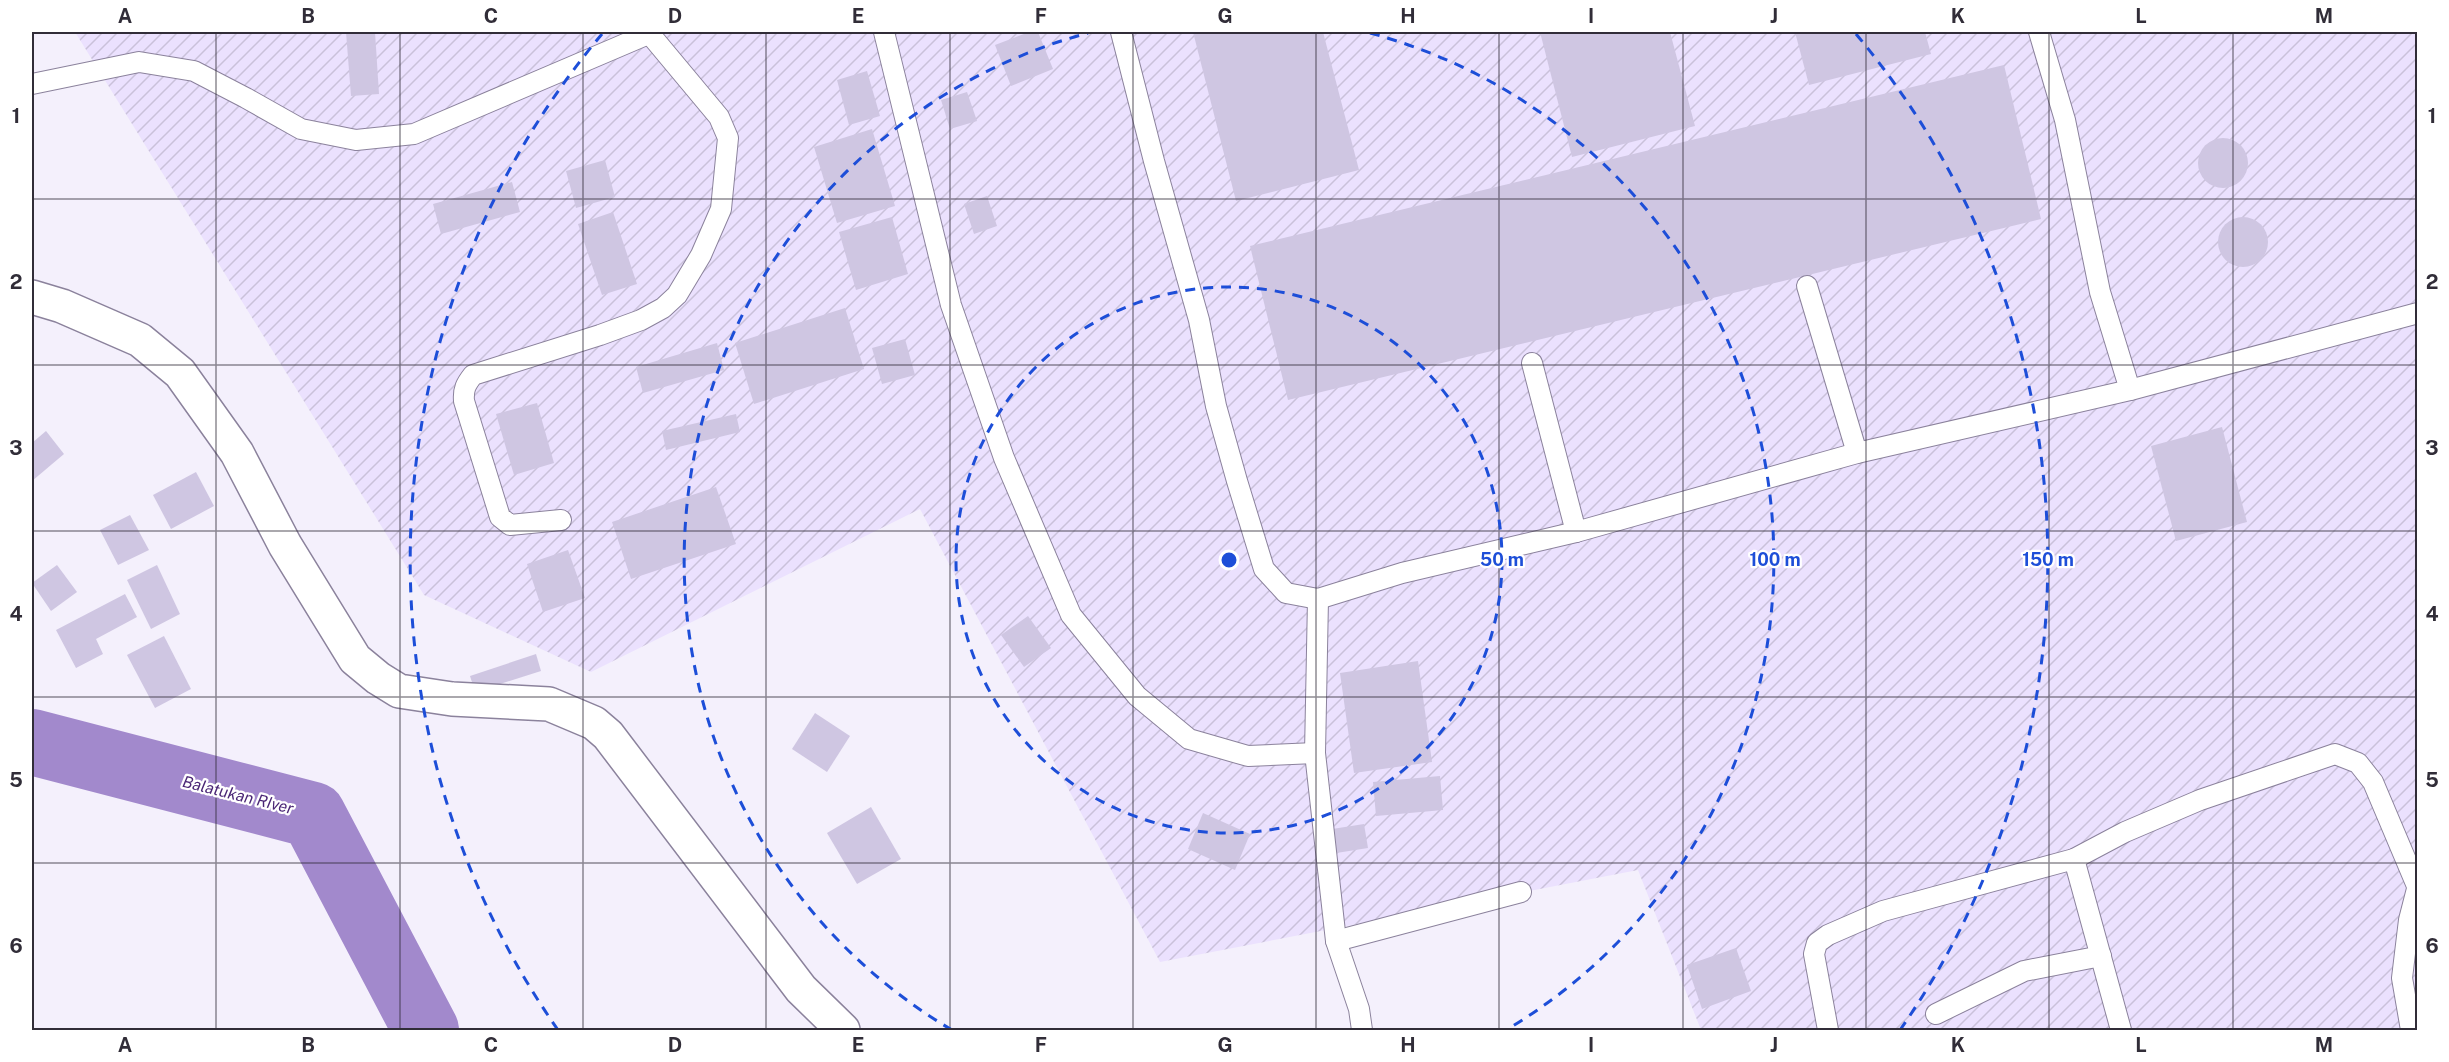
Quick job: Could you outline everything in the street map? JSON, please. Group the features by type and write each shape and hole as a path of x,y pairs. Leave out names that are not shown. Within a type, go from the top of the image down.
{"street":[{"path":"32,297 62,306 140,340 180,373 237,453 285,545 355,658 378,678 399,691 452,699 549,704 594,723 608,735 801,989 843,1030"}],"lane":[{"path":"32,84 139,62 194,71 301,129 356,140 414,134 651,32 719,117 728,138 721,209 701,255 677,295 663,308 641,320 600,335 473,375 465,384 464,401 500,518 510,525 561,520"},
{"path":"884,32 951,305 1004,458 1071,615 1137,696 1189,739 1248,756 1316,753"},
{"path":"1121,32 1154,161 1199,320 1216,406 1264,569 1286,593 1318,599 1402,573 1576,532 1857,453 2130,390 2418,313"},
{"path":"2039,32 2065,120 2100,292 2130,390"},
{"path":"1807,286 1857,453"},
{"path":"1532,363 1576,532"},
{"path":"1318,599 1316,753 1336,941 1359,1009 1362,1030"},
{"path":"1828,1030 1814,954 1817,943 1828,935 1883,911 2074,860 2125,832 2200,800 2335,754 2358,763 2373,782 2417,885 2409,920 2402,978 2411,1030"},
{"path":"2074,860 2121,1030"},
{"path":"1336,941 1521,892"},
{"path":"1936,1014 2024,971 2101,956"}],"shaded area":[{"path":"75,32 2417,32 2417,1030 1701,1030 1638,870 1160,962 920,509 591,672 424,595"}],"building":[{"path":"346,32 375,32 379,94 351,96"},
{"path":"1029,32 1038,32 1053,69 1011,86 995,45"},
{"path":"1193,32 1323,32 1359,170 1236,201"},
{"path":"1540,32 1670,32 1695,126 1572,157"},
{"path":"1795,32 1925,32 1931,54 1809,85"},
{"path":"2004,65 2041,219 1288,400 1250,246"},
{"path":"867,71 880,116 849,125 837,80"},
{"path":"967,92 977,121 950,129 941,100"},
{"path":"872,129 895,206 837,223 814,147"},
{"path":"2223,138 2232,140 2243,149 2248,163 2246,172 2237,183 2223,188 2214,186 2203,177 2198,163 2200,154 2209,143"},
{"path":"605,160 615,197 576,208 566,171"},
{"path":"512,182 520,212 441,234 433,204"},
{"path":"987,196 997,226 974,234 964,204"},
{"path":"613,212 637,284 602,295 578,224"},
{"path":"892,217 908,274 856,290 839,232"},
{"path":"2243,217 2252,219 2263,228 2268,242 2266,251 2257,262 2243,267 2234,265 2223,256 2218,242 2220,233 2229,222"},
{"path":"845,308 864,369 754,404 735,343"},
{"path":"905,339 915,375 882,384 872,348"},
{"path":"717,343 724,370 643,393 636,367"},
{"path":"537,403 554,463 514,475 496,414"},
{"path":"736,414 740,432 666,450 662,431"},
{"path":"2222,427 2247,522 2176,541 2151,446"},
{"path":"46,431 64,454 32,481 32,443"},
{"path":"196,472 214,506 171,529 153,495"},
{"path":"716,487 736,544 631,579 612,522"},
{"path":"130,515 149,550 118,565 100,530"},
{"path":"568,550 585,598 543,612 527,564"},
{"path":"57,565 77,592 51,611 32,583"},
{"path":"157,565 180,614 151,629 127,580"},
{"path":"125,594 137,617 96,639 103,654 76,668 56,630"},
{"path":"1028,616 1051,648 1024,667 1001,635"},
{"path":"164,636 191,689 155,708 127,655"},
{"path":"536,654 541,671 475,692 470,676"},
{"path":"1418,661 1432,762 1354,773 1340,673"},
{"path":"815,713 850,736 827,772 792,749"},
{"path":"1440,776 1443,810 1376,816 1373,782"},
{"path":"871,807 901,859 857,884 827,833"},
{"path":"1203,813 1250,834 1235,870 1188,849"},
{"path":"1364,824 1368,848 1330,854 1326,830"},
{"path":"1736,948 1751,991 1702,1009 1687,965"}],"waterway":[{"name":"Balatukan RIver","path":"32,742 313,815 426,1030"}]}
